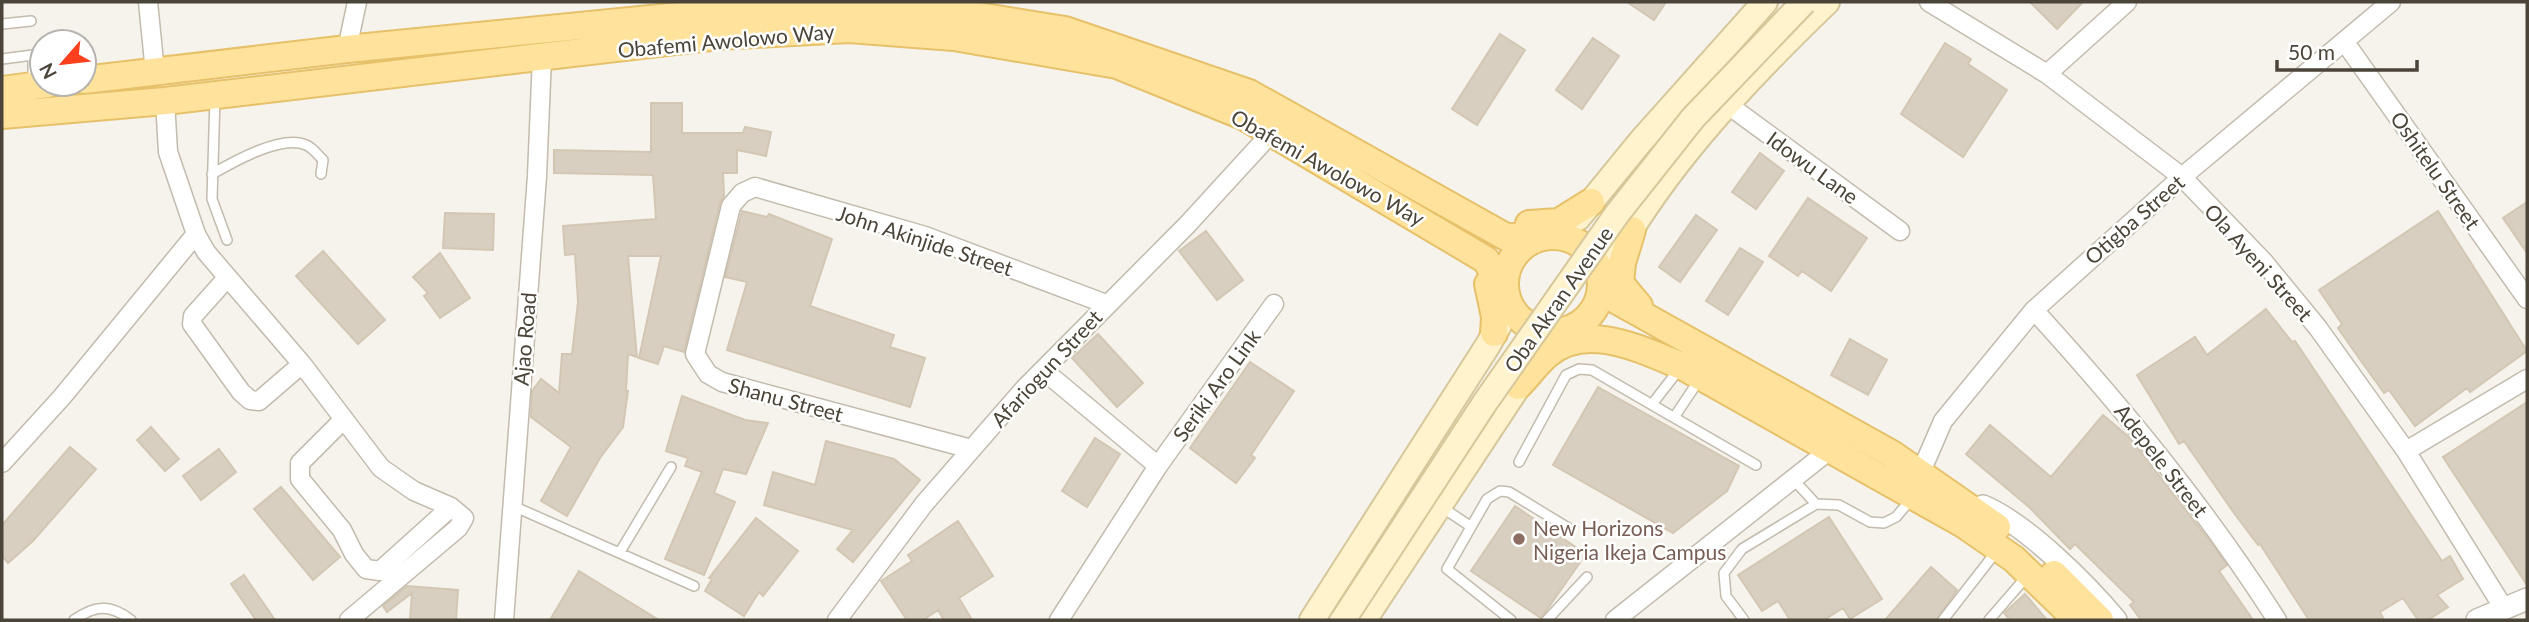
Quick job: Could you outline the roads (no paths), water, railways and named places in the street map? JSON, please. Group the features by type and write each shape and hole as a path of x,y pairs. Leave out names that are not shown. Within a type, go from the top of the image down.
{"main road":[{"path":"1312,620 1494,333 1508,300 1505,280 1512,259 1527,243 1571,226 1700,73 1765,2"},
{"name":"Oba Akran Avenue","path":"1326,620 1472,391 1606,202 1682,110 1783,2"},
{"name":"Oba Akran Avenue","path":"1343,620 1484,404 1618,214 1693,118 1804,2"},
{"path":"1364,620 1552,336 1586,320 1594,309 1601,283 1632,230 1665,182 1727,104 1827,2"},
{"name":"Obafemi Awolowo Way","path":"98,78 347,49 640,20 720,7 836,7 951,12 1065,30 1273,131 1469,249 1486,260 1521,320 1533,328 1561,331"},
{"name":"Obafemi Awolowo Way","path":"2,116 215,95 718,36 849,29 954,37 1120,58 1249,93 1506,237 1562,237 1582,245 1596,262 1601,283"},
{"path":"1700,73 1694,90 1701,103 1712,108 1727,104"},
{"path":"2,90 28,87"},
{"path":"1476,220 1511,225 1559,222 1591,202"},
{"path":"1632,230 1622,263 1620,283 1629,296 1669,330"},
{"path":"1469,249 1489,286 1495,317 1494,333"},
{"path":"1601,283 1614,299 1892,454 1917,485 1963,524 2014,559 2077,620"},
{"path":"1561,331 1598,325 1691,372 1830,449 1917,485 1954,495 2046,567 2100,620"},
{"path":"1518,386 1548,353 1567,342 1590,338 1609,340 1656,356"},
{"path":"1411,464 1425,456 1438,461 1449,472 1444,497"}],"street":[{"path":"148,2 155,72"},
{"path":"347,49 358,2"},
{"path":"640,20 660,2"},
{"name":"Ola Ayeni Street","path":"1929,2 2048,74 2182,177 2263,261 2318,328 2406,452 2503,607"},
{"path":"2048,74 2127,2"},
{"name":"Otigba Street","path":"1917,485 1943,421 2034,310 2182,177 2391,2"},
{"name":"Oshitelu Street","path":"2344,41 2527,299"},
{"name":"Ajao Road","path":"504,620 537,176 541,58"},
{"path":"165,100 168,152 196,234 205,252 302,364 381,468 414,491 451,507 461,514 464,522 349,620"},
{"name":"Idowu Lane","path":"1727,104 1900,231"},
{"name":"Afariogun Street","path":"836,620 924,504 971,449 1106,304 1187,225 1273,131"},
{"name":"John Akinjide Street","path":"742,193 755,187 925,236 1106,304"},
{"name":"Shanu Street","path":"742,193 731,206 695,354 708,374 722,382 971,449"},
{"path":"2,463 62,397 196,234"},
{"path":"228,278 193,316 192,324 241,393 250,400 259,401 302,364"},
{"name":"Seriki Aro Link","path":"1059,620 1158,466 1274,304"},
{"name":"Adepele Street","path":"2034,310 2118,402 2179,478 2277,620"},
{"path":"1043,370 1158,466"},
{"path":"2406,452 2527,379"},
{"path":"344,418 300,463 300,478 342,530 354,554 366,569 380,571 451,507"},
{"path":"1615,620 1830,449"},
{"path":"1954,495 1996,512 2014,524 2081,583 2116,620"},
{"path":"1963,524 1992,557 2063,620"},
{"path":"2477,620 2527,599"}],"lane":[{"path":"2,24 31,21"},
{"path":"2,59 28,56"},
{"path":"215,95 212,199 226,240"},
{"path":"212,174 236,160 289,141 307,145 323,160 320,174"},
{"path":"1519,462 1566,375 1579,369 1592,370 1653,403 1756,465"},
{"path":"1653,403 1691,372"},
{"path":"1675,416 1691,372"},
{"path":"620,552 671,467"},
{"path":"1793,479 1816,504"},
{"path":"1744,620 1726,596 1724,573 1742,549 1816,504 1839,505 1870,522 1884,523 1896,517 1917,485"},
{"path":"1511,620 1447,569 1487,499 1500,491 1509,492 1570,529"},
{"path":"1444,497 1470,526"},
{"path":"511,505 694,586"},
{"path":"1944,620 1992,557"},
{"path":"1547,620 1587,577"},
{"path":"1989,620 2021,583"},
{"path":"74,620 98,608 117,609 131,620"}],"place":[{"name":"New Horizons Nigeria Ikeja Campus","path":"1519,539"}]}
